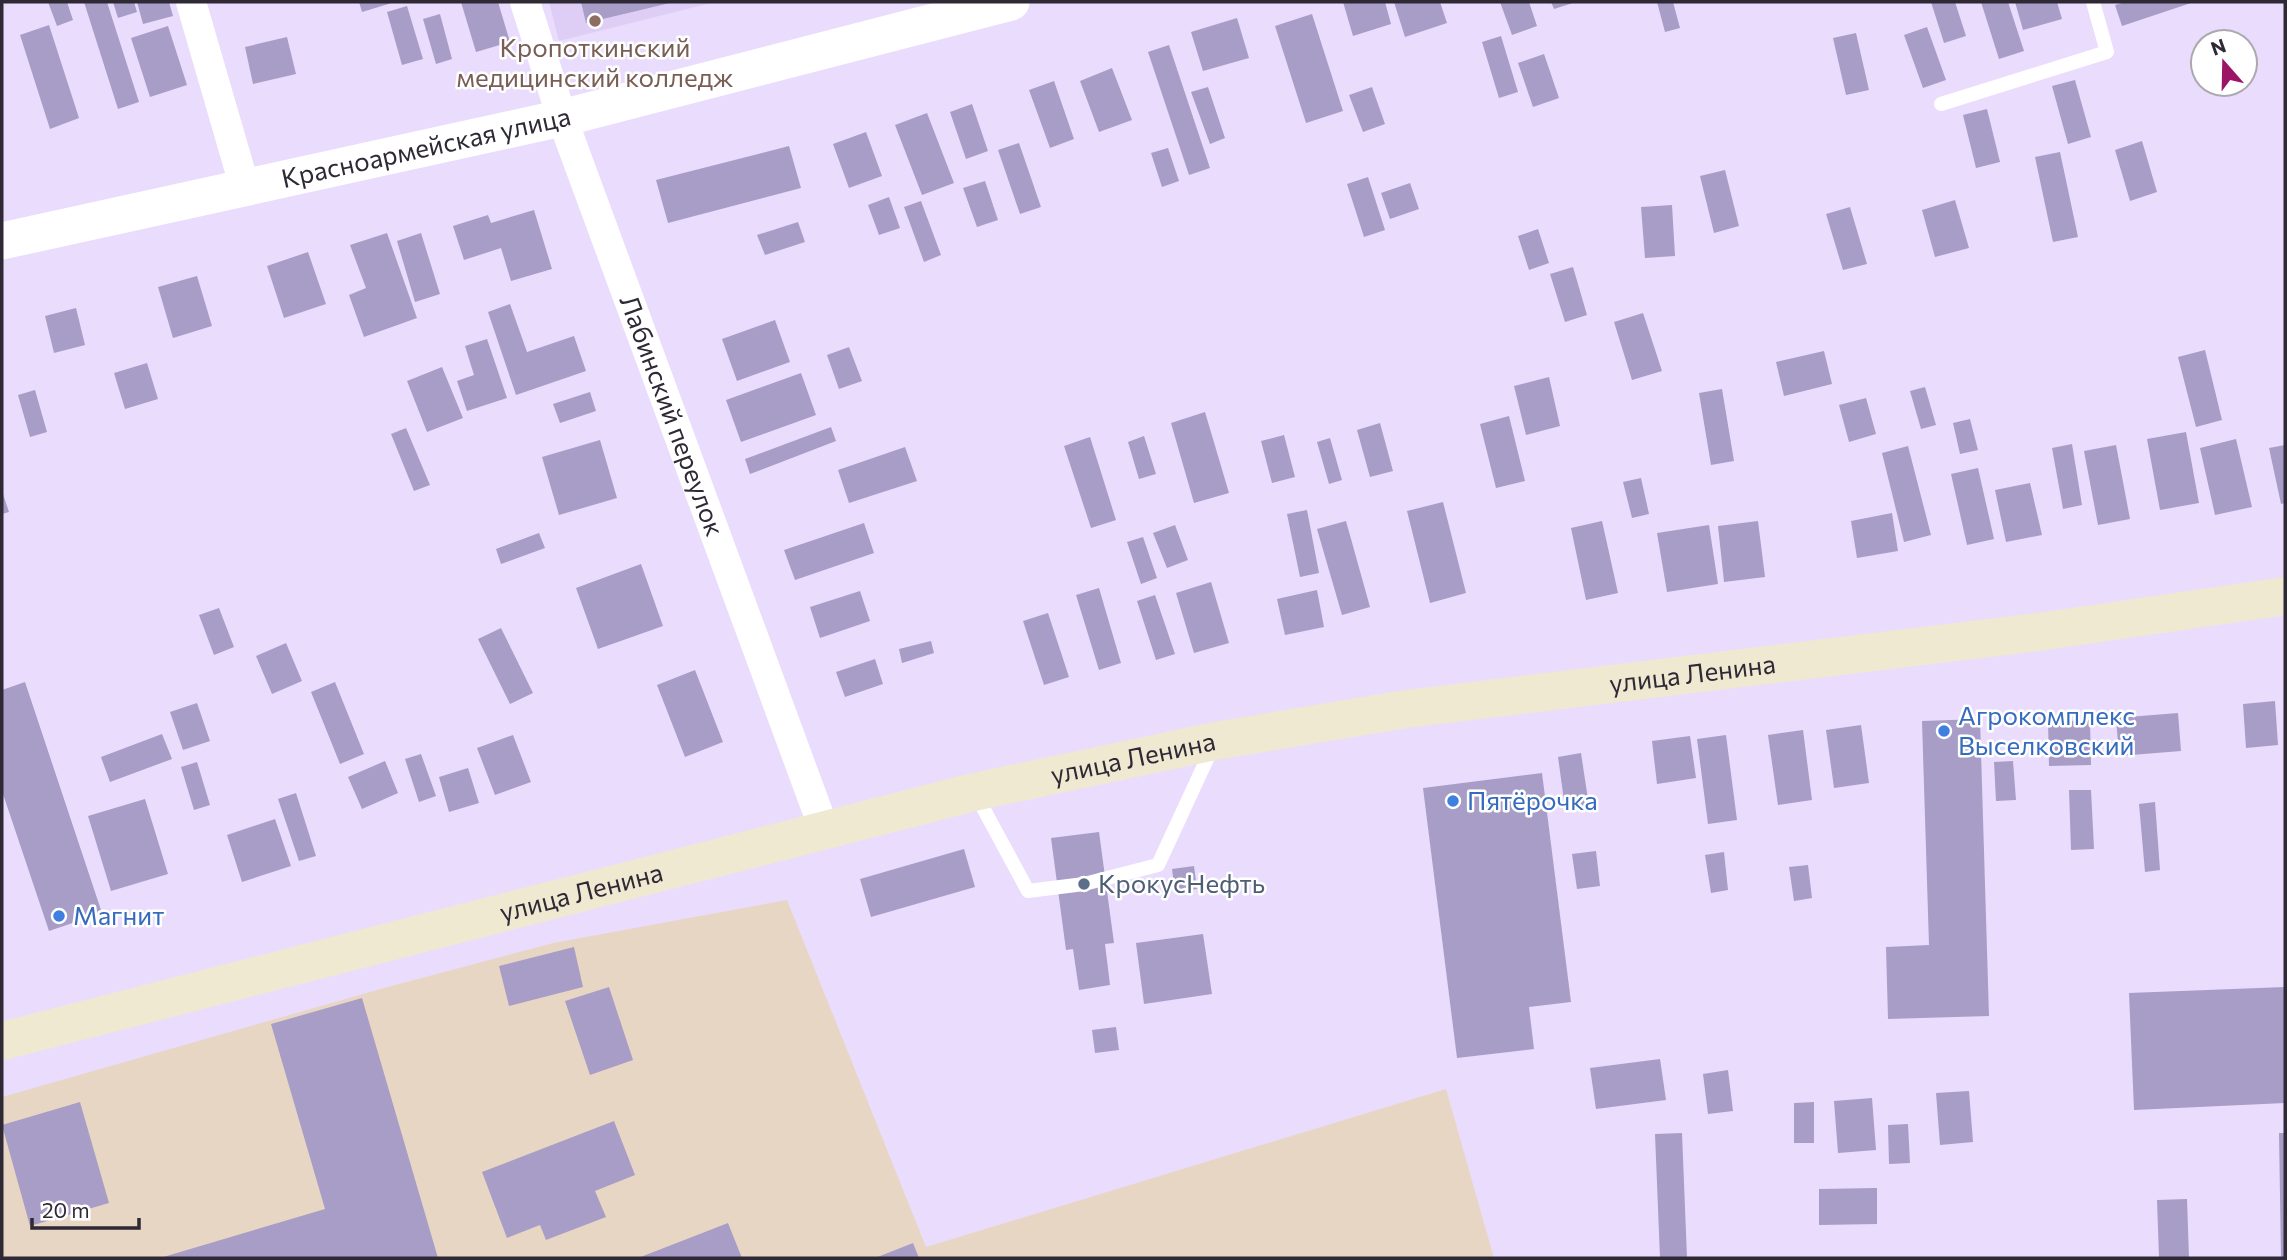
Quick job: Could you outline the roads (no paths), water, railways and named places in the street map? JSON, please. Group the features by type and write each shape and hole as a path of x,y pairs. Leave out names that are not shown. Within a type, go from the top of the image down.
{"main road":[{"name":"улица Ленина","path":"2,1041 974,792 1215,741 1406,709 2038,632 2285,596"}],"street":[{"path":"191,2 245,188"},
{"name":"Лабинский переулок","path":"525,2 562,118 824,830"},
{"name":"Красноармейская улица","path":"2,241 562,118 1011,2"}],"lane":[{"path":"1941,104 2107,52 2093,2"},
{"path":"974,792 1028,891 1084,884 1158,865 1215,741"}],"place":[{"name":"Кропоткинский медицинский колледж","path":"595,21"},
{"name":"Агрокомплекс Выселковский","path":"1944,731"},
{"name":"Пятёрочка","path":"1453,801"},
{"name":"КрокусНефть","path":"1084,884"},
{"name":"Магнит","path":"59,916"}]}
